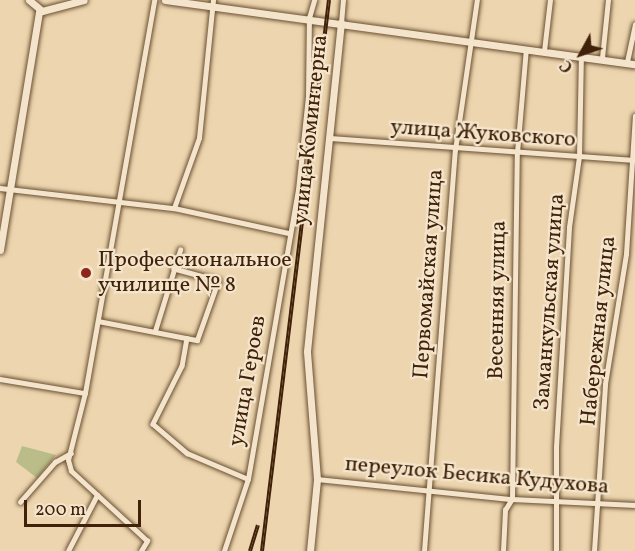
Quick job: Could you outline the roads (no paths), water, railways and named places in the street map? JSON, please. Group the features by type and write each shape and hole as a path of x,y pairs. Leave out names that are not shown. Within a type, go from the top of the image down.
{"street":[{"path":"29,0 39,11"},
{"path":"39,11 56,10 84,0"},
{"path":"141,551 147,541 71,471 71,453 85,393 154,0"},
{"path":"165,0 214,4 631,63 635,25"},
{"name":"улица Героев","path":"224,551 248,479 288,233 298,190 307,106 309,18 314,0"},
{"name":"улица Коминтерна","path":"310,551 317,479 307,351 343,0"},
{"name":"Первомайская улица","path":"424,551 455,150 477,0"},
{"path":"544,51 550,0"},
{"path":"602,58 609,0"},
{"path":"174,208 200,138 214,4"},
{"path":"0,250 13,189 39,11"},
{"name":"Весенняя улица","path":"503,551 505,510 512,500 517,153 526,49"},
{"name":"Заманкульская улица","path":"556,551 555,502 569,227 579,157 581,56"},
{"name":"Набережная улица","path":"594,551 605,384 626,254 635,116"},
{"name":"улица Жуковского","path":"329,138 455,150 633,160"},
{"path":"0,188 174,208 288,233"},
{"path":"155,331 180,249"},
{"path":"98,321 197,340 218,281 174,269"},
{"path":"187,338 183,366 153,424 187,453 248,479"},
{"path":"0,379 85,393"},
{"path":"20,502 55,462 71,453"},
{"name":"переулок Бесика Кудухова","path":"317,479 423,488 430,492 512,500 635,505"},
{"path":"68,551 97,495"}],"railway":[{"path":"262,551 329,0"},
{"path":"250,551 258,525"}],"place":[{"name":"Профессиональное училище № 8","path":"86,273"}]}
